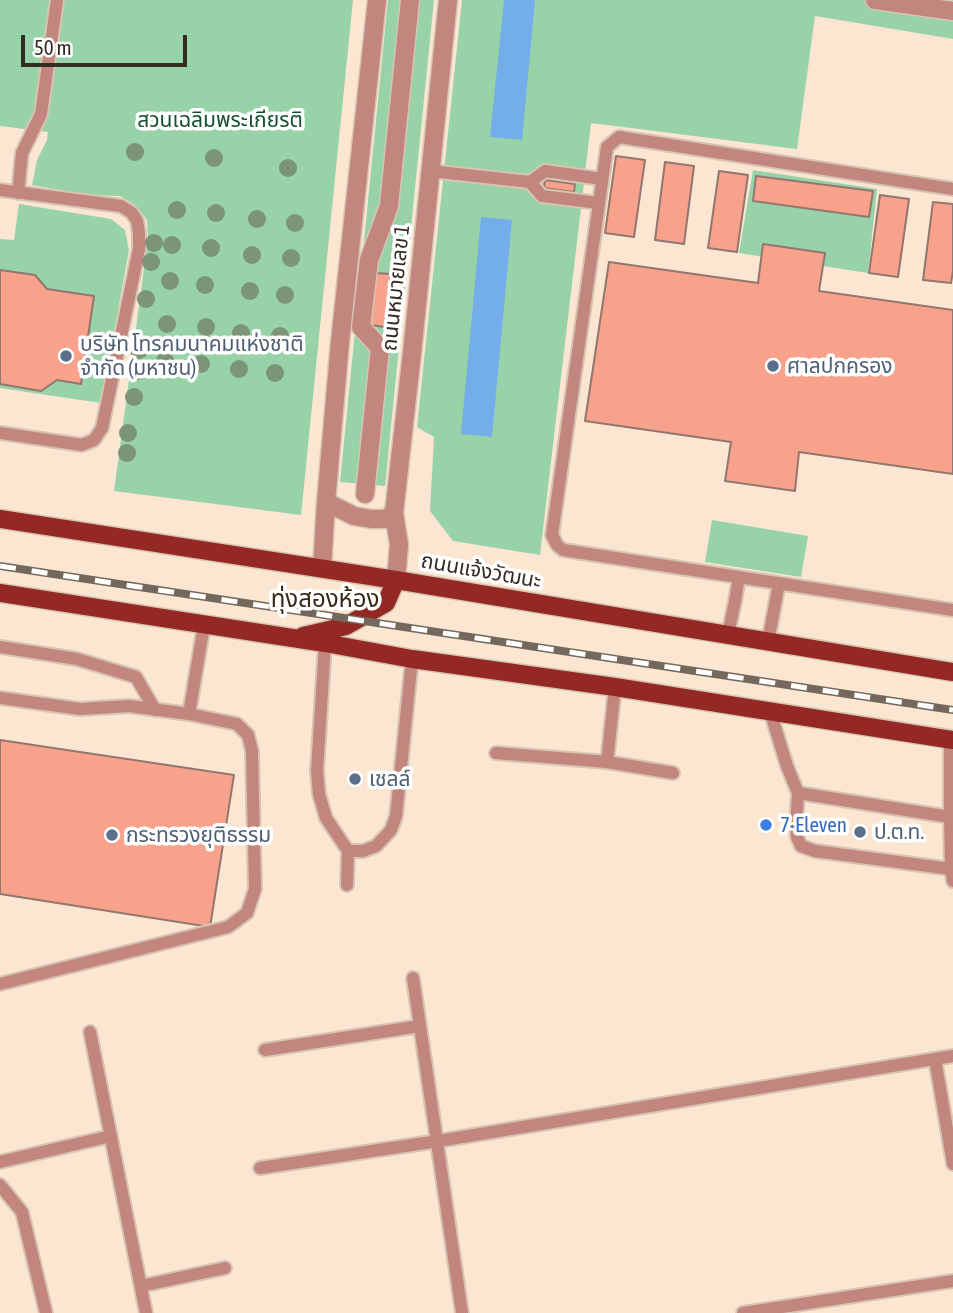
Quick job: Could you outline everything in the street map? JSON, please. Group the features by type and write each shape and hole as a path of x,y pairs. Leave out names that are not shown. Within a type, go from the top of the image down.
{"main road":[{"name":"ถนนแจ้งวัฒนะ","path":"0,519 322,568 953,672"},
{"path":"291,638 346,626 386,603 396,580"},
{"path":"0,593 412,659 615,687 951,740"}],"street":[{"path":"322,568 340,342 377,0"},
{"name":"ถนนหมายเลข 1","path":"365,494 380,348 361,327 369,260 389,206 410,0"},
{"name":"ถนนหมายเลข 1","path":"396,580 399,545 394,513 448,0"},
{"path":"875,0 953,11"},
{"path":"326,502 354,516 370,519 386,519 394,513"}],"lane":[{"path":"18,192 22,153 41,114 57,0"},
{"path":"953,189 620,137 607,147 552,535 563,550 953,610"},
{"path":"430,171 530,182 545,172 602,179"},
{"path":"530,182 542,196 599,203"},
{"path":"0,190 121,206 137,220 139,233 139,249 102,428 94,440 82,445 0,433"},
{"path":"728,635 736,601 738,577"},
{"path":"768,642 779,583"},
{"path":"188,714 204,625"},
{"path":"325,643 317,771 319,794 326,818 348,852 347,885"},
{"path":"0,647 77,659 136,677 155,710"},
{"path":"348,852 363,851 376,846 391,830 396,816 412,659"},
{"path":"607,762 615,687"},
{"path":"0,698 80,709 128,706 237,724 248,735 252,751 255,889 247,913 228,927 0,984"},
{"path":"770,711 798,793 796,825 801,846 815,851 952,875 951,740"},
{"path":"496,753 607,762 673,773"},
{"path":"798,793 950,817"},
{"path":"414,978 462,1313"},
{"path":"265,1049 420,1026"},
{"path":"90,1032 146,1313"},
{"path":"260,1168 953,1056"},
{"path":"935,1059 953,1164"},
{"path":"0,1162 111,1136"},
{"path":"0,1185 22,1212 46,1313"},
{"path":"141,1286 225,1268"},
{"path":"743,1313 792,1309 953,1280"}],"green space":[{"name":"สวนเฉลิมพระเกียรติ","path":"0,0 353,0 301,515 114,491 148,239 147,220 135,205 120,196 89,195 32,185 37,160 48,132 0,126"},
{"path":"388,0 434,0 385,486 340,482"},
{"path":"462,0 953,0 953,39 815,16 797,149 591,123 540,555 453,541 430,511 434,437 417,427"},
{"path":"753,170 877,189 868,273 739,253"},
{"path":"19,204 111,219 125,230 129,250 101,403 0,388 0,239 14,240"},
{"path":"712,520 808,536 801,577 705,562"}],"water":[{"path":"504,0 535,0 522,140 490,137"},
{"path":"481,217 512,220 492,437 461,434"}],"building":[{"path":"616,156 645,160 634,237 605,233"},
{"path":"665,162 694,166 684,244 655,240"},
{"path":"719,171 748,175 737,252 708,248"},
{"path":"756,176 873,191 869,217 753,201"},
{"path":"545,180 575,184 574,192 544,188"},
{"path":"880,195 909,199 898,277 869,273"},
{"path":"933,202 953,204 951,283 923,280"},
{"name":"ศาลปกครอง","path":"763,244 825,253 819,291 953,310 953,474 799,452 795,491 725,481 731,442 585,421 609,262 758,283"},
{"path":"0,270 35,275 47,289 94,296 81,384 57,380 41,391 0,384"},
{"path":"375,273 391,274 385,327 370,325"},
{"name":"กระทรวงยุติธรรม","path":"0,740 234,775 210,927 0,894"}],"railway":[{"path":"0,566 953,710"}],"place":[{"name":"บริษัท โทรคมนาคมแห่งชาติ จำกัด (มหาชน)","path":"66,356"},
{"name":"ศาลปกครอง","path":"773,366"},
{"name":"เชลล์","path":"355,779"},
{"name":"7-Eleven","path":"766,825"},
{"name":"ป.ต.ท.","path":"860,832"},
{"name":"กระทรวงยุติธรรม","path":"112,835"}],"district":[{"name":"ทุ่งสองห้อง","path":"325,599"}]}
